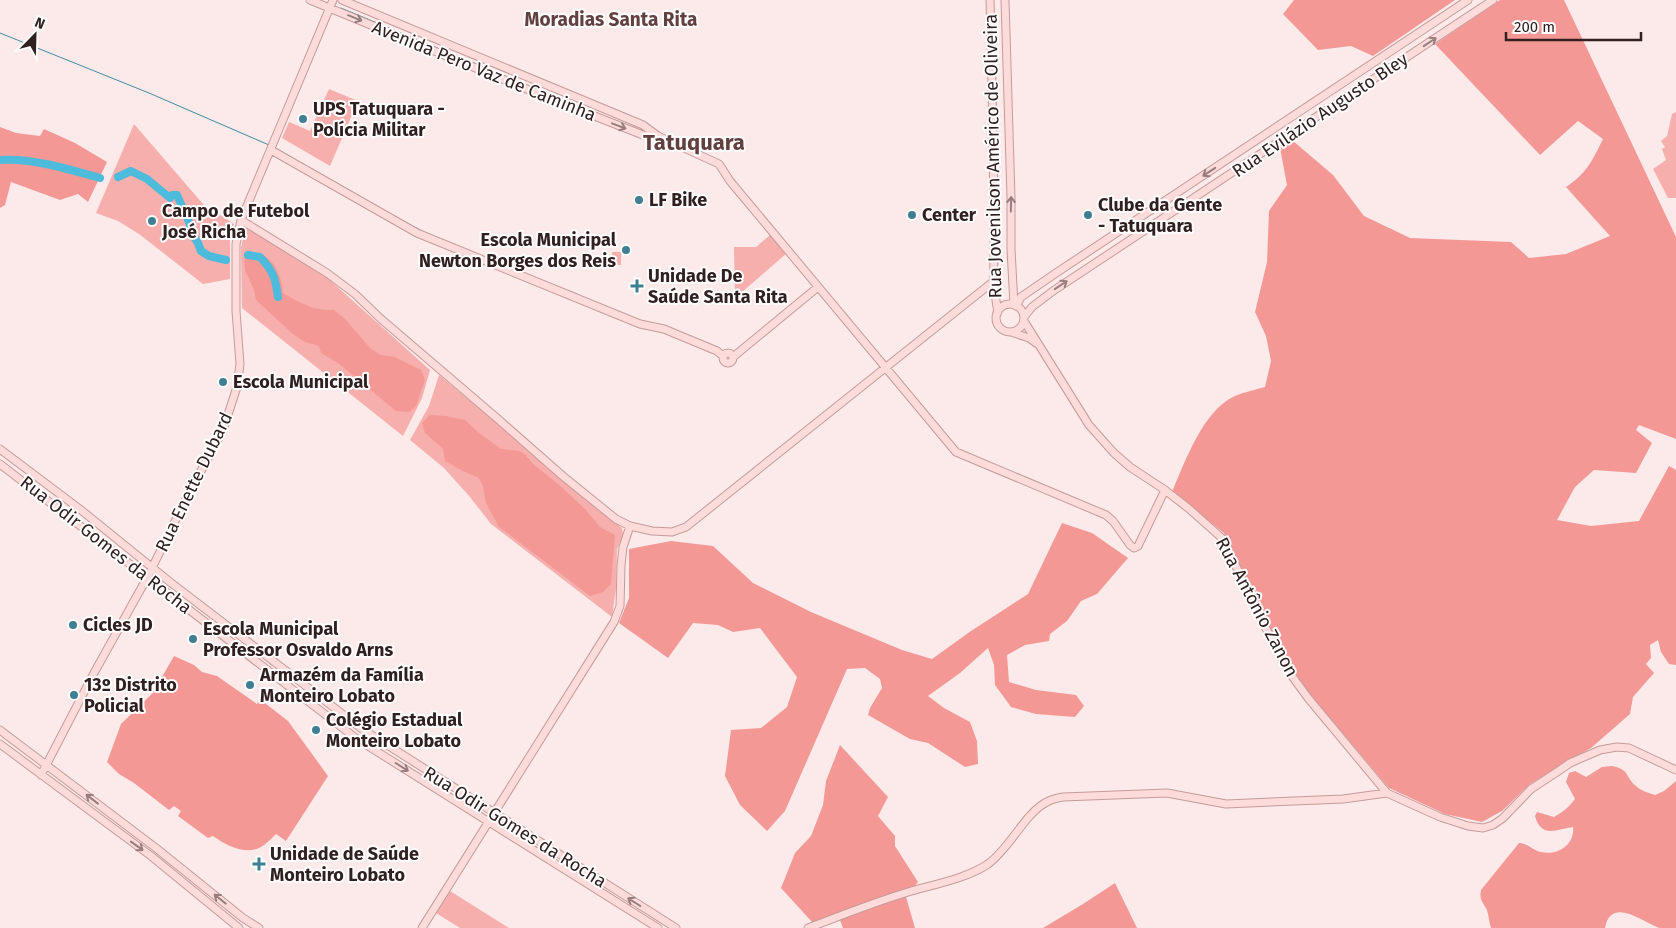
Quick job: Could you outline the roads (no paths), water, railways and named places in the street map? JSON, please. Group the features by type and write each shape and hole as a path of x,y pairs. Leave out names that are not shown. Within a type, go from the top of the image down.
{"street":[{"name":"Avenida Pero Vaz de Caminha","path":"310,0 643,135 658,136"},
{"name":"Rua Enette Dubard","path":"41,775 94,673 148,576 223,430 237,387 240,364 236,311 236,244 241,220 333,0"},
{"name":"Avenida Pero Vaz de Caminha","path":"342,0 643,125 658,136 719,164 730,181 956,452 1106,515 1134,548 1138,546 1165,490"},
{"name":"Rua Jovenilson Américo de Oliveira","path":"990,0 994,281 998,312"},
{"name":"Rua Jovenilson Américo de Oliveira","path":"1005,0 1015,305"},
{"name":"Rua Evilázio Augusto Bley","path":"1015,305 1021,297 1468,0"},
{"name":"Rua Evilázio Augusto Bley","path":"1024,319 1032,307 1063,284 1493,0"},
{"path":"273,147 417,233 640,324 664,329 724,356 728,353 733,357 818,287"},
{"path":"241,220 327,273 355,294 381,319 498,418 564,477 616,519 630,526 652,531 672,532 686,528 994,281"},
{"path":"1014,294 1021,297"},
{"path":"1011,332 1019,328 1024,319 1022,310 1015,305 1003,307 998,312 997,321 999,325 1005,330 1011,332 1029,338 1041,347"},
{"name":"Rua Antônio Zanon","path":"1024,319 1078,410 1114,453 1165,490 1224,538 1264,625 1290,672 1308,698 1388,793 1440,818 1483,828 1493,825 1503,818 1531,789 1570,763 1600,750 1617,747 1629,748 1676,770"},
{"name":"Rua Odir Gomes da Rocha","path":"0,449 362,729 676,928"},
{"name":"Rua Odir Gomes da Rocha","path":"0,464 148,576 357,739 658,928"},
{"path":"422,928 614,622 620,606 623,547 630,526"},
{"path":"0,730 156,848 243,918 259,928"},
{"path":"0,744 151,856 239,928"},
{"path":"808,928 889,898 963,876 986,865 999,854 1044,803 1054,799 1063,797 1166,793 1226,804 1343,799 1388,793"}],"waterway":[{"path":"341,8 447,52"},
{"path":"0,33 149,93 269,145"},
{"path":"457,56 541,91"},
{"path":"275,148 364,199"},
{"path":"0,160 38,162 100,178"},
{"path":"118,177 131,171 147,179 170,198 172,195 177,195 201,251 209,256 226,260"},
{"path":"403,221 426,233"},
{"path":"248,255 260,257 271,271 275,280 278,297"},
{"path":"545,282 577,294"}],"place":[{"name":"UPS Tatuquara - Polícia Militar","path":"303,119"},
{"name":"LF Bike","path":"639,200"},
{"name":"Center","path":"912,215"},
{"name":"Clube da Gente - Tatuquara","path":"1088,215"},
{"name":"Campo de Futebol José Richa","path":"152,221"},
{"name":"Escola Municipal Newton Borges dos Reis","path":"626,250"},
{"name":"Unidade De Saúde Santa Rita","path":"637,286"},
{"name":"Escola Municipal","path":"223,382"},
{"name":"Cicles JD","path":"73,625"},
{"name":"Escola Municipal Professor Osvaldo Arns","path":"193,639"},
{"name":"Armazém da Família Monteiro Lobato","path":"250,685"},
{"name":"13º Distrito Policial","path":"74,695"},
{"name":"Colégio Estadual Monteiro Lobato","path":"316,730"},
{"name":"Unidade de Saúde Monteiro Lobato","path":"259,864"}],"district":[{"name":"Moradias Santa Rita","path":"611,19"},
{"name":"Tatuquara","path":"694,142"}]}
